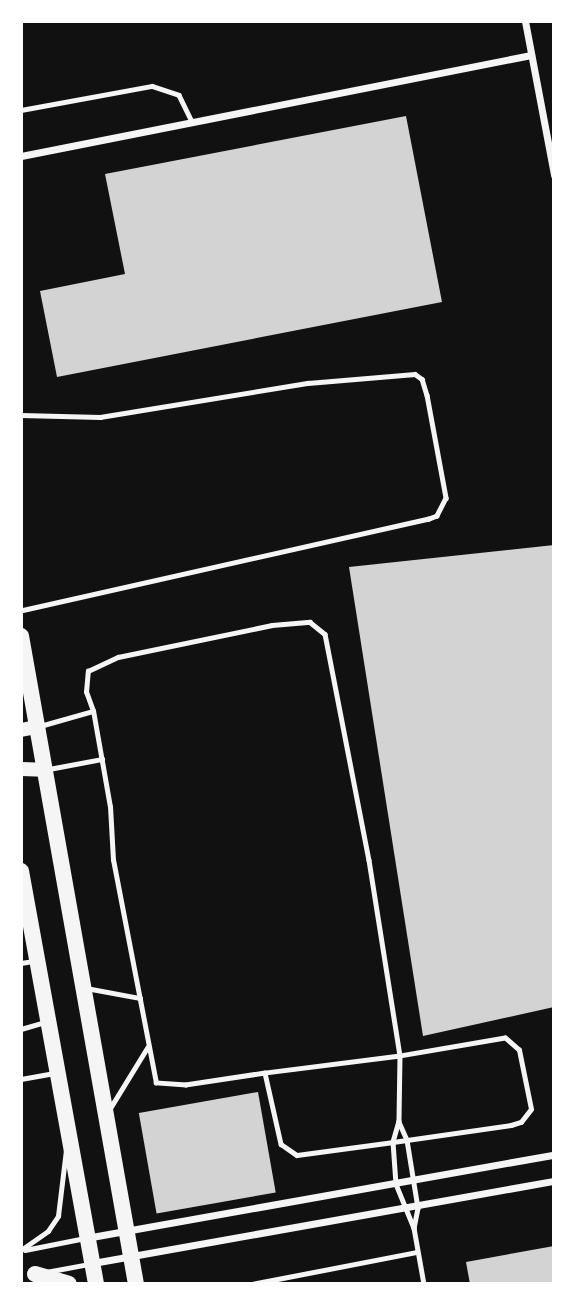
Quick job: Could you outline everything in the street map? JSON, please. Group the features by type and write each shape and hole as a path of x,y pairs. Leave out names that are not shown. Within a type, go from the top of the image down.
{"main road":[{"path":"21,636 29,729 44,770 85,987 136,1284"},
{"path":"21,769 44,770"},
{"path":"21,871 96,1284"},
{"path":"32,1275 69,1284"}],"street":[{"path":"526,21 554,174"},
{"path":"21,156 531,55"},
{"path":"86,1238 554,1155"},
{"path":"92,1263 403,1211 554,1181"}],"lane":[{"path":"21,110 152,86 179,95 192,123"},
{"path":"21,415 100,417 308,383 415,373 422,379 427,395 446,498 437,516 429,519 21,611"},
{"path":"265,1073 281,1144 289,1153 393,1142 522,1122 528,1116 532,1098 519,1050 505,1038 400,1056 160,1086 147,1048 113,860 102,759 86,680 88,671 105,660 295,622 319,625 332,663 400,1056 399,1121 393,1142 396,1184 403,1211 414,1228"},
{"path":"29,729 93,712"},
{"path":"44,770 102,759"},
{"path":"21,963 38,960"},
{"path":"85,987 140,998"},
{"path":"21,1029 49,1021"},
{"path":"107,1113 147,1048"},
{"path":"21,1079 59,1072"},
{"path":"399,1121 407,1140 418,1208 414,1228 424,1284"},
{"path":"21,1250 48,1231 58,1216 68,1132"},
{"path":"21,1250 86,1238"},
{"path":"253,1284 417,1252"},
{"path":"32,1275 92,1263"}],"building":[{"path":"406,116 442,302 57,377 40,291 125,274 105,174"},
{"path":"554,545 554,1007 423,1036 349,567"},
{"path":"258,1092 276,1192 157,1213 139,1113"},
{"path":"554,1246 554,1284 470,1284 466,1262"}]}
